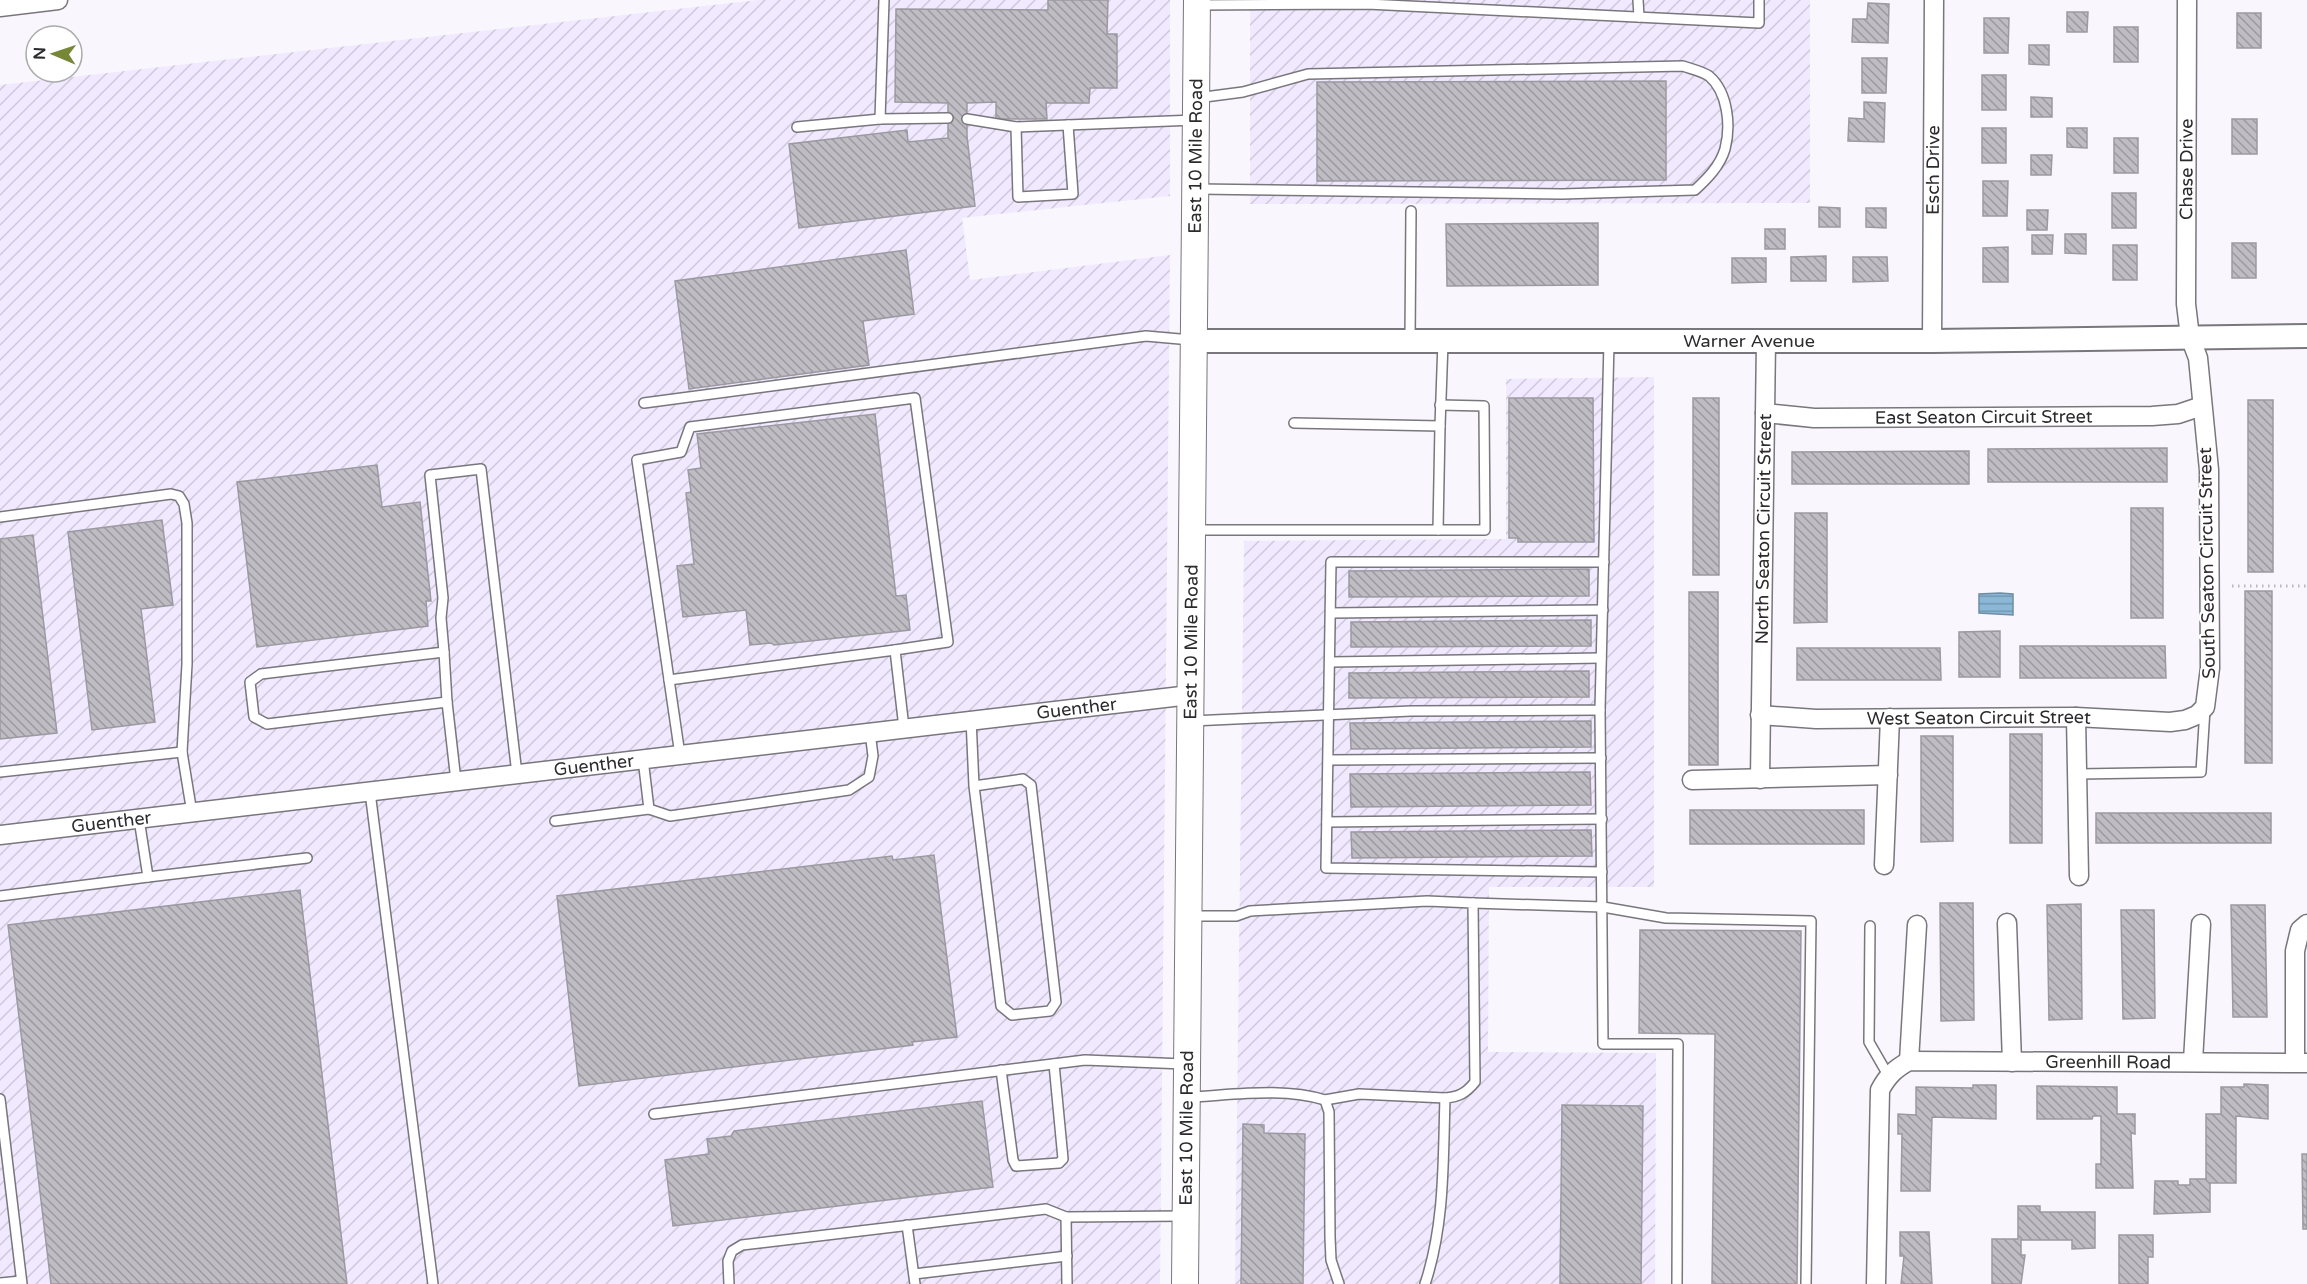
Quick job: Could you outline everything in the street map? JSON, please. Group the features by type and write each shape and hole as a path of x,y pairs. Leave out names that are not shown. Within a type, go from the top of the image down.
{"main road":[{"name":"East 10 Mile Road","path":"1185,1284 1197,3"}],"street":[{"path":"0,7 58,0"},
{"name":"Esch Drive","path":"1932,341 1934,0"},
{"name":"Chase Drive","path":"2187,0 2186,304 2190,337"},
{"name":"Warner Avenue","path":"1193,340 1932,341 2307,336"},
{"name":"South Seaton Circuit Street","path":"2190,337 2198,358 2209,470 2210,668 2201,711"},
{"name":"North Seaton Circuit Street","path":"1760,779 1766,341"},
{"name":"East Seaton Circuit Street","path":"1765,413 1814,418 2152,416 2178,414 2202,406"},
{"name":"Guenther","path":"0,836 971,719 1190,695"},
{"name":"West Seaton Circuit Street","path":"1760,715 1816,719 2076,717 2170,722 2201,711"},
{"path":"2076,717 2079,774 2079,876"},
{"path":"1884,864 1890,718"},
{"path":"1692,780 1888,775"},
{"path":"2007,923 2012,1062"},
{"path":"2193,1061 2201,924"},
{"path":"2301,1062 2295,951 2300,930 2307,924"},
{"path":"1876,1284 1880,1090 1887,1075 1910,1061 1917,925"},
{"name":"Greenhill Road","path":"1910,1061 2301,1062"}],"lane":[{"path":"880,119 884,0"},
{"path":"1638,0 1639,17"},
{"path":"1197,3 1449,4 1759,23 1759,0"},
{"path":"967,119 1016,127 1068,125 1196,109 1243,92 1308,74 1683,66 1708,75 1722,91 1726,114 1725,149 1712,174 1695,190 1562,194 1195,189"},
{"path":"797,127 880,119 948,118"},
{"path":"1016,127 1018,198 1073,194 1068,125"},
{"path":"1410,342 1411,211"},
{"path":"644,403 1146,336 1193,340"},
{"path":"1438,530 1443,342"},
{"path":"1609,342 1600,710 1603,1044 1678,1044 1677,1284"},
{"path":"669,680 948,642 915,398 690,427 681,452 637,460 669,680 680,754"},
{"path":"1193,530 1485,530 1484,406 1440,405"},
{"path":"1294,423 1440,426"},
{"path":"456,782 441,618 443,598 430,475 482,469 517,774"},
{"path":"0,517 171,494 179,496 184,504 187,523 187,664 182,752 192,813"},
{"path":"1602,872 1326,868 1331,562 1604,562"},
{"path":"1331,613 1603,610"},
{"path":"896,650 904,728"},
{"path":"444,652 261,674 250,682 254,717 267,724 447,702"},
{"path":"1331,662 1601,658"},
{"path":"1190,722 1330,714 1600,710"},
{"path":"2079,774 2201,772 2201,711"},
{"path":"971,719 975,786 1001,1006 1012,1015 1050,1011 1056,1002 1031,784 1023,779 975,786"},
{"path":"555,821 649,809 670,816 849,790 869,777 873,756 870,732"},
{"path":"0,772 182,752"},
{"path":"1329,760 1601,758"},
{"path":"644,759 649,809"},
{"path":"370,792 433,1284"},
{"path":"139,819 148,877"},
{"path":"1327,822 1602,819"},
{"path":"0,896 307,858"},
{"path":"1188,916 1236,916 1250,911 1427,901 1603,907 1666,918 1811,921 1806,1284"},
{"path":"1187,1097 1278,1093 1311,1096 1325,1100 1359,1094 1445,1098 1457,1097 1468,1091 1475,1082 1473,903"},
{"path":"1870,926 1869,1042 1887,1075"},
{"path":"654,1114 1084,1060 1187,1064"},
{"path":"1001,1070 1013,1160 1016,1166 1030,1167 1059,1163 1063,1159 1054,1064"},
{"path":"1425,1284 1435,1254 1441,1199 1445,1098"},
{"path":"0,1099 3,1153 22,1282 0,1283"},
{"path":"1325,1100 1329,1112 1331,1260 1339,1284"},
{"path":"729,1284 728,1261 732,1251 742,1245 1046,1209 1066,1217 1186,1216"},
{"path":"1066,1217 1067,1284"},
{"path":"907,1225 915,1284"},
{"path":"914,1274 1067,1256"}],"path":[{"path":"2232,586 2307,586"}],"shaded area":[{"path":"758,0 1170,0 1170,196 962,218 970,280 1170,255 1160,1284 0,1284 0,85 24,82 84,84 84,76"},
{"path":"1250,0 1810,0 1810,203 1250,204"},
{"path":"1654,377 1654,887 1489,887 1488,1052 1656,1053 1655,1284 1235,1284 1244,541 1506,539 1506,379"}],"water":[{"path":"1979,594 2013,594 2013,615 1979,613"}],"building":[{"path":"1048,0 1108,0 1107,34 1117,34 1117,88 1090,88 1089,103 1046,103 1047,119 996,119 996,102 967,103 967,136 975,206 799,228 789,144 907,130 908,142 948,138 948,103 895,102 896,9 1048,10"},
{"path":"1868,3 1889,4 1888,43 1852,42 1853,19 1867,19"},
{"path":"2067,12 2088,12 2087,32 2067,32"},
{"path":"2237,13 2261,13 2261,48 2237,48"},
{"path":"1984,18 2009,18 2008,53 1984,53"},
{"path":"2114,27 2138,27 2138,62 2114,62"},
{"path":"2029,45 2049,45 2049,65 2029,64"},
{"path":"1862,58 1887,58 1886,93 1862,93"},
{"path":"1982,75 2006,75 2006,110 1982,110"},
{"path":"1666,81 1666,180 1317,181 1317,82"},
{"path":"2031,97 2052,98 2052,117 2031,117"},
{"path":"1864,102 1885,103 1884,142 1848,141 1849,118 1864,119"},
{"path":"2232,119 2257,119 2257,154 2232,154"},
{"path":"1982,128 2006,128 2006,163 1982,163"},
{"path":"2067,128 2087,128 2087,148 2067,147"},
{"path":"2114,138 2138,138 2138,173 2114,173"},
{"path":"2031,155 2052,155 2051,175 2031,175"},
{"path":"1983,181 2008,181 2007,216 1983,216"},
{"path":"2112,193 2136,193 2136,228 2112,228"},
{"path":"1819,207 1840,208 1840,227 1819,227"},
{"path":"1866,208 1886,208 1886,228 1866,227"},
{"path":"2027,210 2048,210 2047,230 2027,230"},
{"path":"1598,223 1598,285 1447,286 1446,224"},
{"path":"1765,229 1785,229 1785,249 1765,249"},
{"path":"2065,234 2086,234 2086,254 2065,253"},
{"path":"2032,235 2053,235 2052,254 2032,254"},
{"path":"2232,243 2256,243 2256,278 2232,278"},
{"path":"2113,245 2137,245 2137,280 2113,280"},
{"path":"2008,247 2008,282 1983,282 1983,248"},
{"path":"906,250 914,314 863,321 869,365 689,389 675,281"},
{"path":"1826,256 1826,281 1791,281 1791,257"},
{"path":"1853,257 1887,257 1888,281 1853,282"},
{"path":"1732,258 1766,258 1766,282 1732,283"},
{"path":"1509,398 1593,398 1594,542 1518,542 1518,538 1509,538"},
{"path":"1693,398 1719,398 1719,575 1693,575"},
{"path":"2248,400 2273,400 2273,572 2248,572"},
{"path":"875,414 896,596 906,595 910,630 774,645 771,643 750,645 746,610 683,617 677,566 694,564 686,493 691,492 688,470 701,468 697,434"},
{"path":"2167,448 2167,482 1988,482 1988,449"},
{"path":"1969,451 1969,484 1792,484 1792,452"},
{"path":"377,465 382,507 420,502 431,601 426,601 428,626 257,647 237,482"},
{"path":"2131,508 2163,508 2163,618 2131,618"},
{"path":"1795,513 1827,513 1827,622 1794,623"},
{"path":"162,520 173,605 141,609 155,722 92,730 68,532"},
{"path":"33,535 57,733 0,739 0,539"},
{"path":"1589,569 1589,596 1349,597 1349,571"},
{"path":"2245,591 2272,591 2272,763 2245,763"},
{"path":"1689,592 1718,592 1718,765 1689,765"},
{"path":"1591,620 1591,646 1351,647 1351,622"},
{"path":"2000,631 2000,677 1959,677 1959,632"},
{"path":"2020,646 2165,646 2166,678 2020,678"},
{"path":"1797,648 1940,648 1941,680 1797,680"},
{"path":"1589,671 1589,697 1349,698 1349,673"},
{"path":"1591,721 1591,747 1351,749 1350,723"},
{"path":"2010,734 2042,734 2042,843 2010,843"},
{"path":"1921,736 1953,736 1953,841 1921,842"},
{"path":"1590,772 1591,805 1351,807 1350,774"},
{"path":"1690,810 1864,810 1864,844 1690,844"},
{"path":"2096,813 2271,813 2271,843 2096,843"},
{"path":"1591,830 1592,856 1352,858 1351,832"},
{"path":"934,855 957,1037 912,1042 913,1045 579,1086 557,896 892,856 893,860"},
{"path":"300,890 347,1284 51,1284 8,925"},
{"path":"1940,903 1973,903 1974,1020 1941,1021"},
{"path":"2081,904 2082,1019 2049,1020 2047,905"},
{"path":"2231,905 2265,905 2267,1017 2233,1017"},
{"path":"2121,910 2154,910 2155,1018 2123,1019"},
{"path":"1640,930 1801,931 1797,1284 1712,1284 1715,1034 1639,1033"},
{"path":"2244,1084 2268,1085 2268,1119 2236,1116 2236,1183 2210,1183 2210,1212 2154,1214 2155,1181 2178,1181 2178,1185 2190,1185 2190,1179 2206,1179 2206,1114 2221,1114 2221,1087 2244,1087"},
{"path":"1973,1085 1996,1085 1996,1119 1932,1117 1930,1191 1901,1191 1902,1134 1898,1134 1898,1114 1916,1115 1916,1087 1973,1088"},
{"path":"2037,1086 2117,1087 2117,1114 2135,1114 2135,1134 2131,1133 2133,1188 2096,1188 2096,1164 2101,1164 2101,1116 2093,1116 2092,1119 2037,1119"},
{"path":"982,1101 993,1187 673,1226 665,1160 709,1154 707,1139 731,1136 734,1131"},
{"path":"1562,1105 1643,1106 1641,1284 1560,1284"},
{"path":"1243,1124 1264,1125 1264,1133 1305,1134 1303,1284 1241,1284"},
{"path":"2302,1154 2307,1154 2307,1229 2303,1229"},
{"path":"2018,1206 2040,1206 2040,1212 2095,1212 2095,1248 2072,1249 2072,1240 2021,1240 2021,1255 2025,1255 2021,1284 1992,1284 1992,1239 2018,1239"},
{"path":"1900,1232 1929,1232 1932,1284 1901,1284 1904,1256 1900,1256"},
{"path":"2119,1235 2153,1235 2153,1257 2148,1257 2148,1284 2119,1284"}]}
